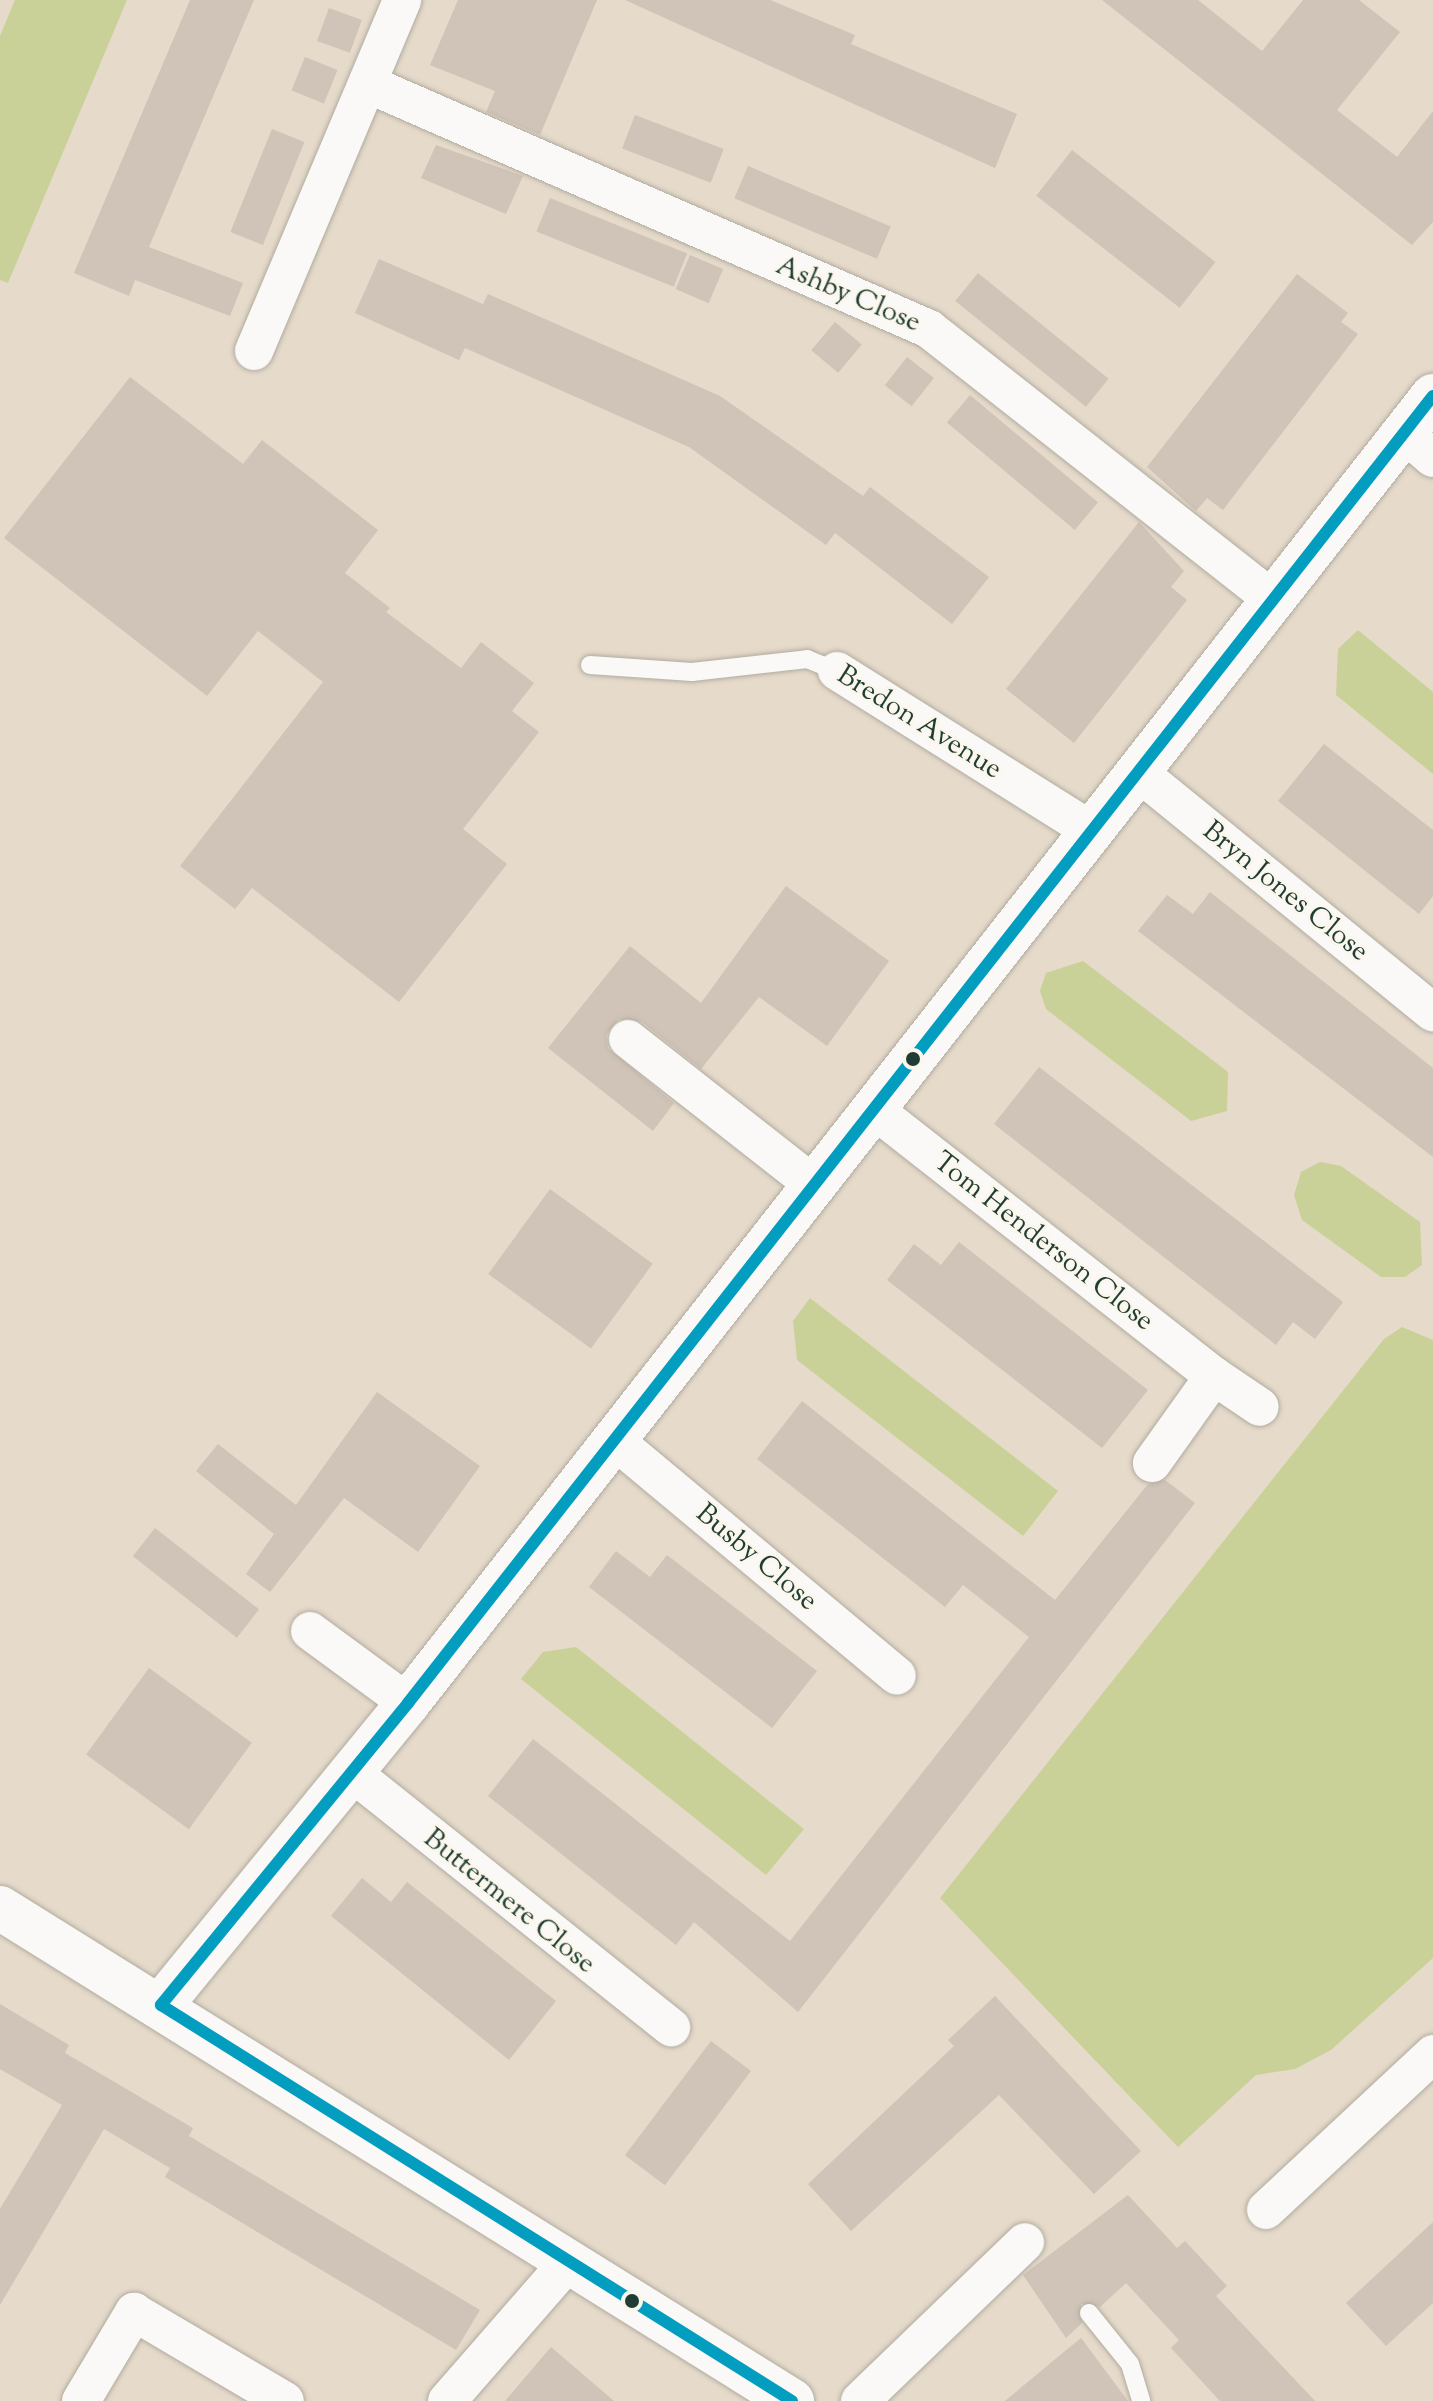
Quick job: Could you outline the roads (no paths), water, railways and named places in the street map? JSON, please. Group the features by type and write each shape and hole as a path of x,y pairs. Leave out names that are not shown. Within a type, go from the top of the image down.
{"street":[{"path":"254,351 402,0"},
{"name":"Ashby Close","path":"368,84 929,329 1273,600"},
{"path":"161,2005 408,1703 1273,600 1419,445 1433,396"},
{"name":"Bredon Avenue","path":"837,671 1092,831"},
{"name":"Bryn Jones Close","path":"1137,771 1433,1012"},
{"path":"628,1039 813,1184"},
{"name":"Tom Henderson Close","path":"872,1108 1214,1376 1260,1407"},
{"path":"1152,1463 1214,1376"},
{"name":"Busby Close","path":"614,1440 897,1676"},
{"path":"310,1631 408,1703"},
{"name":"Buttermere Close","path":"350,1771 671,2027"},
{"path":"0,1908 161,2005 792,2401"},
{"path":"1266,2210 1433,2054"},
{"path":"860,2401 1025,2242"},
{"path":"447,2401 569,2261"},
{"path":"81,2401 134,2312 285,2401"}],"lane":[{"name":"Bredon Avenue","path":"590,665 692,672 807,659 837,671"},
{"path":"1089,2313 1130,2364 1141,2401"}]}
